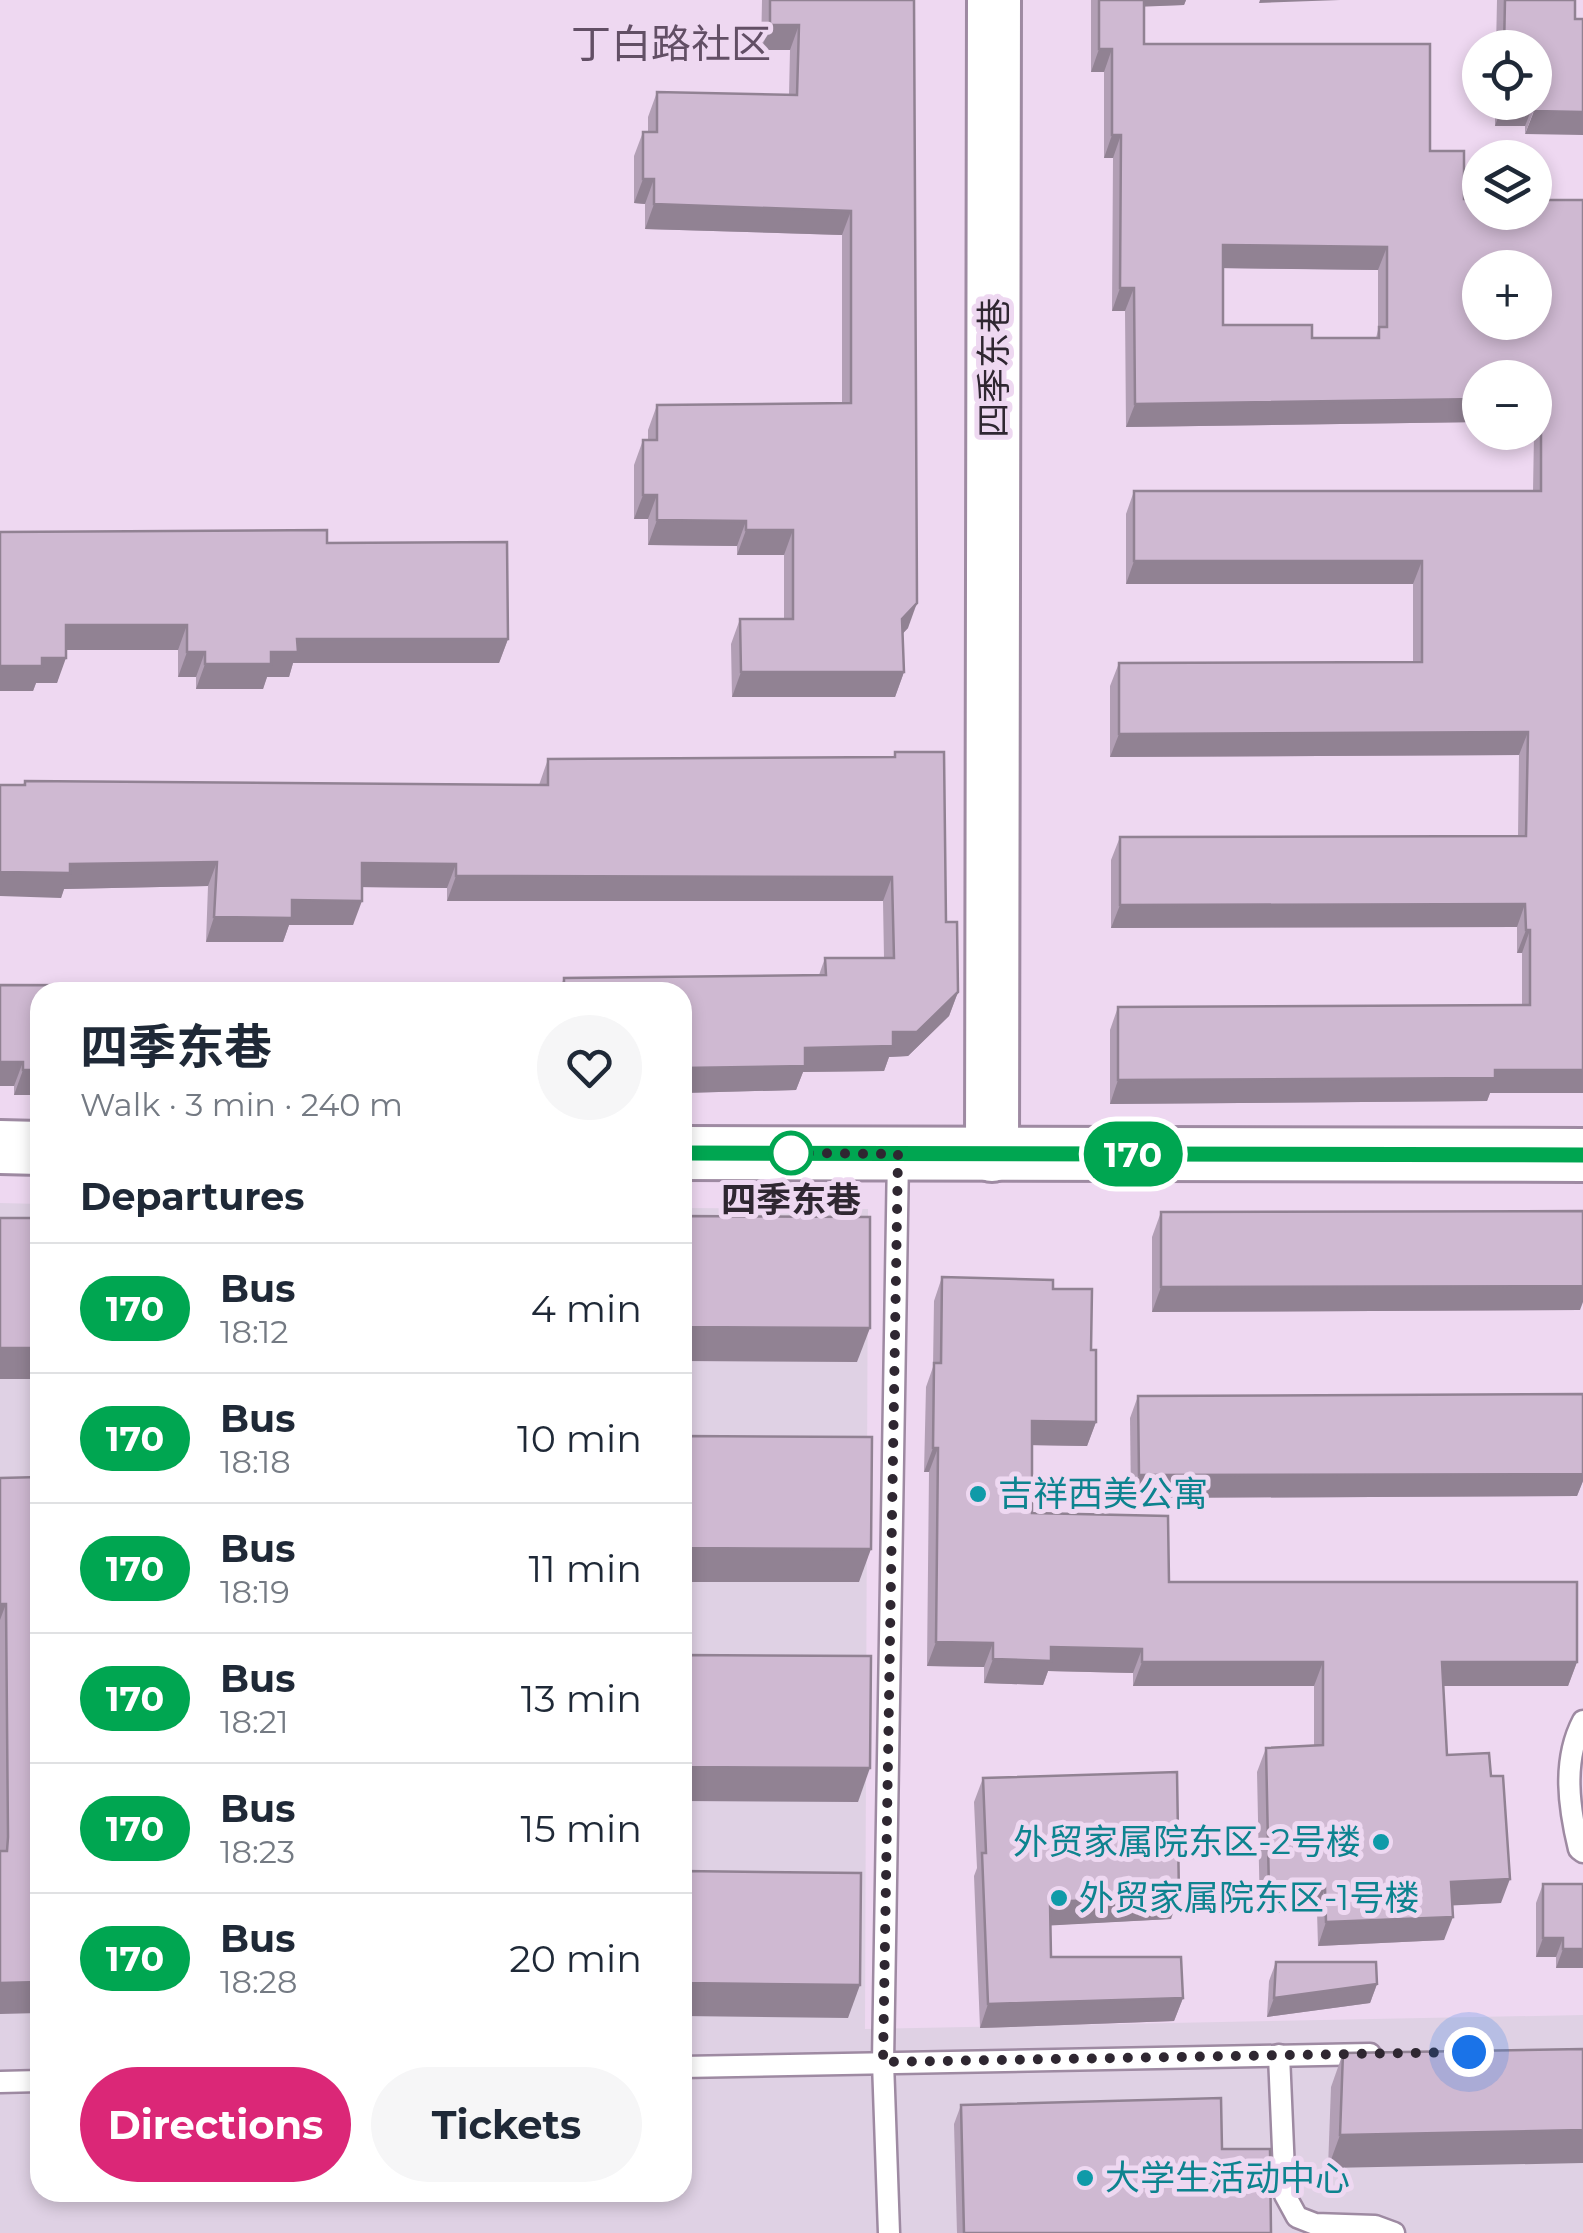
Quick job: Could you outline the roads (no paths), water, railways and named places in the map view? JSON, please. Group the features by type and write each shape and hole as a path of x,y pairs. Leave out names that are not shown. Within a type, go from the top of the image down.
{"street":[{"name":"四季东巷","path":"992,1155 994,0"},
{"path":"0,1147 30,1148"},
{"path":"692,1153 1583,1155"}],"lane":[{"path":"889,2233 883,2062 898,1154"},
{"path":"1583,1722 1575,1737 1568,1803 1583,1852"},
{"path":"692,2066 1393,2054"},
{"path":"1279,2055 1285,2195 1297,2217 1315,2224 1375,2226 1394,2233"},
{"path":"0,2082 30,2081"}],"place":[{"name":"四季东巷","path":"791,1153"},
{"name":"吉祥西美公寓","path":"978,1494"},
{"name":"外贸家属院东区-2号楼","path":"1381,1842"},
{"name":"外贸家属院东区-1号楼","path":"1059,1898"},
{"name":"大学生活动中心","path":"1085,2178"}],"district":[{"name":"丁白路社区","path":"671,44"}]}
